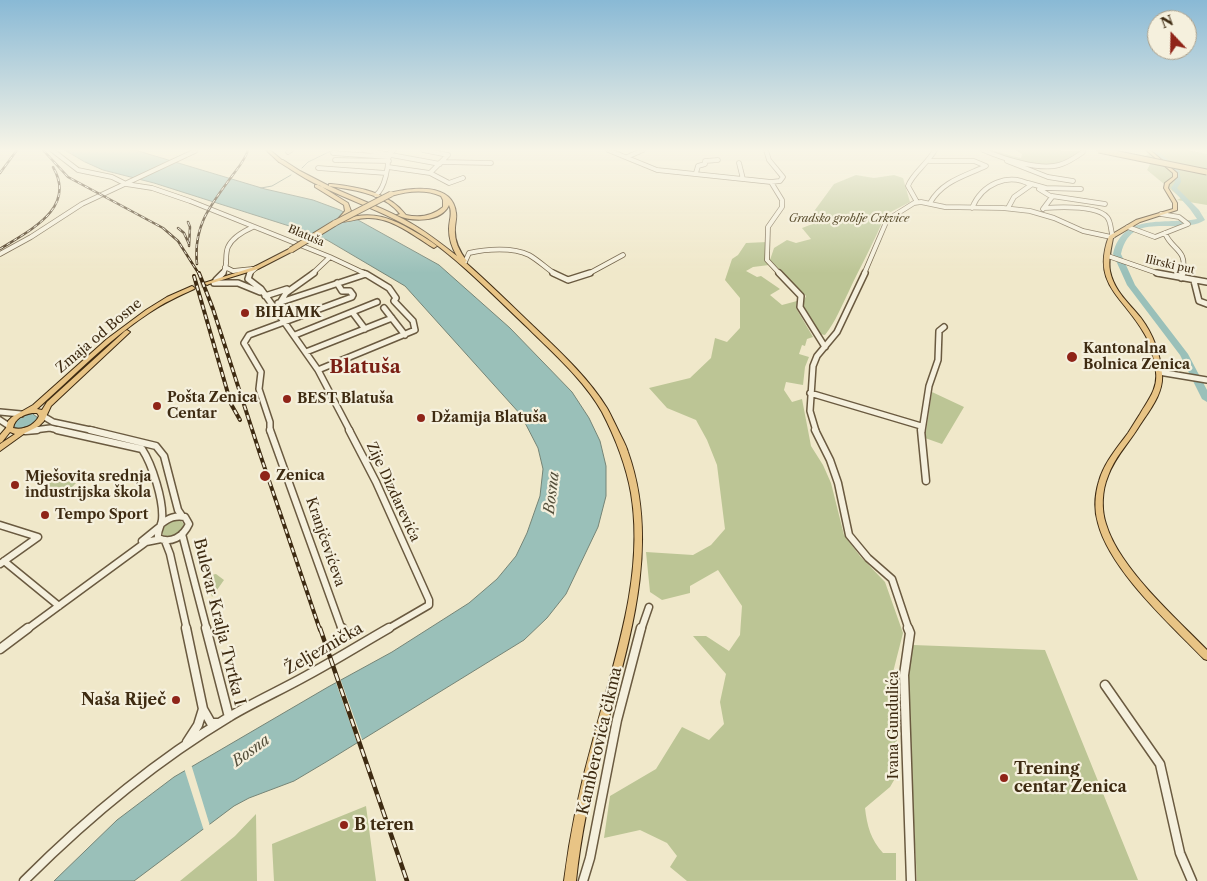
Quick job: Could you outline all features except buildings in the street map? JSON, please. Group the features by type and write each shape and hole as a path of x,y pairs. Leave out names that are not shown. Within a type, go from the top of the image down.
{"highway":[{"path":"325,191 346,204 348,209 344,218 335,223"},
{"path":"340,191 398,217 422,232 480,279 553,350 590,390 604,409 630,469 635,493 639,539 638,574 626,636 585,795 570,881"},
{"path":"357,191 376,195 396,206 405,217"},
{"path":"335,223 391,194 406,191"},
{"path":"426,191 439,194 448,200 454,210 452,229 455,245 465,262 477,272 480,279"},
{"path":"354,197 405,217 423,218 438,213 446,204 446,200 439,194"},
{"path":"335,223 362,215 374,215 388,220 440,250 471,275 480,279"}],"main road":[{"path":"1168,191 1174,203 1175,210 1138,221 1112,237 1108,256 1108,279 1112,289 1148,334 1159,372 1159,387 1129,439 1112,458 1102,481 1099,510 1107,537 1128,572 1207,656"},
{"path":"207,283 256,268 291,250 335,223"},
{"path":"157,305 192,288"},
{"name":"Zmaja od Bosne","path":"0,440 12,420 35,407 132,321 157,305"},
{"name":"Zmaja od Bosne","path":"0,448 23,431 35,426 53,400 157,305"},
{"path":"24,412 39,411 43,415"},
{"path":"9,427 14,432 23,431"}],"street":[{"path":"0,254 31,238 82,204 110,191"},
{"name":"Blatuša","path":"160,191 304,245 330,257 322,266 291,287 283,295 276,309"},
{"path":"376,195 381,191"},
{"path":"777,191 782,200 782,207 768,227 767,260 801,296 800,308 824,347"},
{"path":"911,191 917,202 945,207 1042,210 1076,208 1103,214 1109,219 1112,237 1083,231 1042,210"},
{"path":"930,203 933,196 939,191"},
{"path":"972,208 976,200 985,191"},
{"path":"1008,208 1009,201 1019,191"},
{"path":"1043,191 1052,196 1105,204"},
{"path":"1042,210 1052,196"},
{"name":"Ivana Gundulića","path":"911,881 904,676 910,633 892,579 868,558 849,535 838,483 830,460 813,425 810,411 810,393 813,366 824,347 836,332 851,305 887,220 917,202"},
{"path":"1129,228 1155,237 1186,226 1186,222 1179,218 1161,214"},
{"path":"239,220 242,232"},
{"path":"216,280 225,271 228,247 242,232 255,227"},
{"path":"235,240 255,227"},
{"path":"1165,233 1167,239 1185,257 1185,269 1181,278"},
{"path":"465,262 469,253 478,250 521,252 533,257 564,279 571,280 584,276 623,255"},
{"name":"Ilirski put","path":"1108,256 1147,271 1207,282"},
{"path":"256,268 250,272 248,278 261,289 285,320 318,370 415,330 414,321 394,301 396,295 393,292 366,274 330,257"},
{"path":"225,267 236,271 256,268"},
{"path":"278,303 366,274"},
{"path":"1194,281 1199,300 1207,304"},
{"path":"207,283 239,282 266,296 283,295"},
{"name":"Kranjčevićeva","path":"338,283 342,291 350,291 353,295 249,334 244,339 244,343 261,372 259,389 270,422 269,428 300,508 344,634"},
{"name":"Blatuša","path":"266,296 291,287"},
{"path":"294,335 377,302"},
{"path":"384,308 405,335"},
{"path":"353,313 365,328"},
{"path":"306,352 392,318"},
{"path":"926,481 921,426 929,386 938,360 939,331 944,327"},
{"name":"Zije Dizdarevića","path":"318,370 376,482 430,602"},
{"path":"1159,372 1173,376 1207,380"},
{"path":"1159,387 1166,377 1173,376"},
{"path":"810,393 921,426"},
{"path":"0,412 24,412"},
{"name":"Bulevar Kralja Tvrtka I","path":"43,415 52,422 156,446 164,456 179,513 187,519 189,524 182,534 173,540 146,542 126,557"},
{"path":"0,420 9,427"},
{"path":"23,431 50,428 142,449 147,454 162,515 157,535 163,540 170,554 203,709 211,722 219,723"},
{"path":"0,650 126,557 160,526 173,517 182,516"},
{"path":"0,525 38,537 2,563 59,606"},
{"name":"Bulevar Kralja Tvrtka I","path":"182,534 229,717"},
{"name":"Željeznička","path":"24,881 59,846 115,797 184,747 229,717 317,670 426,607 430,602"},
{"name":"Kamberovića čikma","path":"583,881 590,858 617,720 642,624 649,608"},
{"path":"1105,685 1160,764 1180,853 1192,881"},
{"path":"184,747 198,725 203,709"}],"green space":[{"name":"Gradsko groblje Crkvice","path":"829,191 907,191 910,202 885,215 835,319 825,335 819,334 802,305 806,296 770,260 774,248 787,240 796,243 811,239 802,228 815,223 812,214"},
{"path":"1173,191 1207,191 1207,205 1177,200 1181,198"},
{"path":"767,242 769,265 753,267 746,271 757,277 761,276 780,289 770,295 782,305 797,301 796,308 813,337 807,339 805,346 802,345 799,354 809,357 805,367 803,385 786,382 784,390 792,402 802,399 811,446 823,465 831,483 844,535 860,556 885,582 903,633 890,684 896,723 897,775 890,787 865,808 870,832 875,843 883,853 896,853 896,880 687,881 670,867 677,856 667,843 640,830 604,838 610,796 656,769 682,727 709,740 724,724 720,702 726,674 693,636 706,636 729,651 740,635 742,606 718,570 690,586 690,593 662,600 650,592 646,552 693,555 711,545 725,529 717,465 707,440 696,420 667,408 649,388 690,378 711,358 715,338 727,342 740,328 740,298 725,280 732,259 738,255 746,243"},
{"path":"932,392 964,407 942,444 925,438"},
{"name":"Tempo Sport","path":"52,478 76,483 61,498 37,494"},
{"path":"179,519 184,524 178,533 173,536 163,535 162,530 166,524 172,520"},
{"path":"216,574 224,580 212,597 207,580 211,575"},
{"name":"Trening centar Zenica","path":"913,645 1045,650 1138,880 917,881 906,677"},
{"name":"B teren","path":"366,806 376,881 274,881 272,844"},
{"path":"256,814 257,881 180,881 235,836"}],"water":[{"name":"Bosna","path":"180,191 274,191 313,200 340,210 439,265 510,328 572,392 589,418 600,441 606,466 606,496 598,527 566,594 547,618 524,640 294,781 249,798 234,806 134,881 54,881 117,820 174,777 392,652 469,603 497,579 516,556 527,533 540,496 543,469 538,448 521,415 405,286 327,240 305,231"},
{"path":"33,414 38,418 31,425 24,428 14,427 14,423 22,416"}],"pier":[{"path":"340,678 363,742 358,745 335,680"},
{"path":"191,764 210,826 204,831 184,768"}],"waterway":[{"path":"1176,191 1196,211 1201,220 1139,227 1122,239 1117,254 1131,285 1184,354 1207,399"}],"tunnel":[{"path":"192,288 207,283"}],"railway":[{"path":"0,249 36,226 47,216 55,206 59,191"},
{"path":"94,191 163,228 178,241 199,274"},
{"path":"197,264 196,251 201,227 210,207 221,191"},
{"path":"188,222 190,227 189,246"},
{"path":"178,228 184,233 189,244"},
{"path":"199,273 213,309 320,630"},
{"path":"194,276 231,404 240,420"},
{"path":"320,628 407,881"}],"place":[{"name":"BIHAMK","path":"245,313"},
{"name":"Kantonalna Bolnica Zenica","path":"1072,357"},
{"name":"BEST Blatuša","path":"287,399"},
{"name":"Pošta Zenica Centar","path":"157,406"},
{"name":"Džamija Blatuša","path":"421,418"},
{"name":"Zenica","path":"265,476"},
{"name":"Mješovita srednja industrijska škola","path":"15,485"},
{"name":"Tempo Sport","path":"45,515"},
{"name":"Naša Riječ","path":"176,700"},
{"name":"Trening centar Zenica","path":"1004,778"},
{"name":"B teren","path":"344,825"}],"district":[{"name":"Blatuša","path":"365,368"}]}
